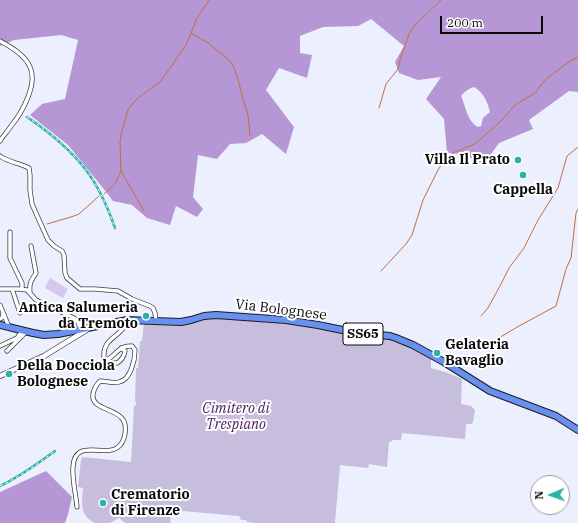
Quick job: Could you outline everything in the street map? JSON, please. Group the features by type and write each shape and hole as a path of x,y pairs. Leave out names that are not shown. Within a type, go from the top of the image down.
{"main road":[{"name":"Via Bolognese","path":"0,325 44,335 58,334 127,320 181,322 204,316 216,315 299,322 357,333 390,336 413,345 490,391 556,416 578,430"}],"street":[{"path":"0,41 19,53 30,67 32,78 30,90 24,107 0,141"},
{"path":"0,156 29,168 31,197 35,210 48,240 62,251 64,255 65,274 67,278 80,289 118,291 132,299 150,306 153,308 156,321"},
{"path":"10,232 10,258 22,283 22,290"},
{"path":"30,293 29,287 36,273 31,246"},
{"path":"0,289 27,290 36,300 74,318 78,322 80,330"},
{"path":"12,289 20,313"},
{"path":"0,305 10,328"},
{"path":"0,319 2,318 3,313"},
{"path":"121,348 125,351 120,362 112,363 104,358 104,347 121,330 127,320"},
{"path":"0,376 44,356 90,328"},
{"path":"0,346 16,338 24,331"},
{"path":"7,351 24,331"},
{"path":"77,507 73,468 75,458 81,452 87,450 112,451 118,449 124,438 124,423 121,417 95,403 93,399 94,390 100,381 119,382 126,379 130,374 136,350 129,345 121,348 107,360"}],"shaded area":[{"path":"0,0 578,0 578,92 569,91 529,120 533,129 499,143 483,165 464,154 447,153 444,119 426,99 441,77 418,80 399,73 395,62 404,46 371,19 358,26 323,27 300,36 300,53 312,55 307,78 279,68 266,90 294,127 286,154 262,134 246,143 230,144 217,159 198,155 193,197 203,209 197,217 176,206 170,225 147,218 132,205 113,201 68,145 30,115 42,104 65,99 78,40 61,35 14,40 0,46","holes":["474,87 485,98 490,112 483,118 481,126 478,127 471,121 461,96 467,90"]},
{"path":"50,278 68,289 63,298 45,288"},
{"path":"46,471 72,497 65,523 0,523 0,492"}],"green space":[{"name":"Cimitero di Trespiano","path":"217,317 300,325 351,335 396,340 431,357 431,368 462,379 461,404 471,406 475,410 473,422 471,424 466,424 465,439 402,433 401,440 392,440 389,442 387,467 369,464 368,468 340,465 335,523 255,523 241,520 239,516 172,510 170,523 125,523 119,518 110,523 95,523 90,520 84,512 82,504 83,488 78,487 81,459 83,457 131,462 134,406 136,405 136,368 138,368 140,341 142,341 144,322 182,324"}],"waterway":[{"path":"104,194 115,184 121,171 121,134 128,110 139,97 160,82 187,43 197,18 209,0"},
{"path":"379,108 386,84 398,69 409,34 414,26 441,0"},
{"path":"192,34 207,42 230,61 234,68 248,115 250,136"},
{"path":"381,271 406,244 412,235 423,200 445,159 455,152 475,144 502,120 515,105 535,93 545,80 578,57"},
{"path":"481,316 488,308 509,268 524,248 538,220 558,188 567,156 578,147"},
{"path":"121,171 144,211"},
{"path":"47,224 79,214 99,196"},
{"path":"480,349 556,306 566,269 571,258 576,213 578,209"}],"railway":[{"path":"27,117 59,141 86,170 103,198 115,228"},
{"path":"0,486 55,451"}],"place":[{"name":"Villa Il Prato","path":"518,160"},
{"name":"Cappella","path":"523,175"},
{"name":"Antica Salumeria da Tremoto","path":"146,316"},
{"name":"Gelateria Bavaglio","path":"437,353"},
{"name":"Della Docciola Bolognese","path":"9,374"},
{"name":"Crematorio di Firenze","path":"103,503"}]}
